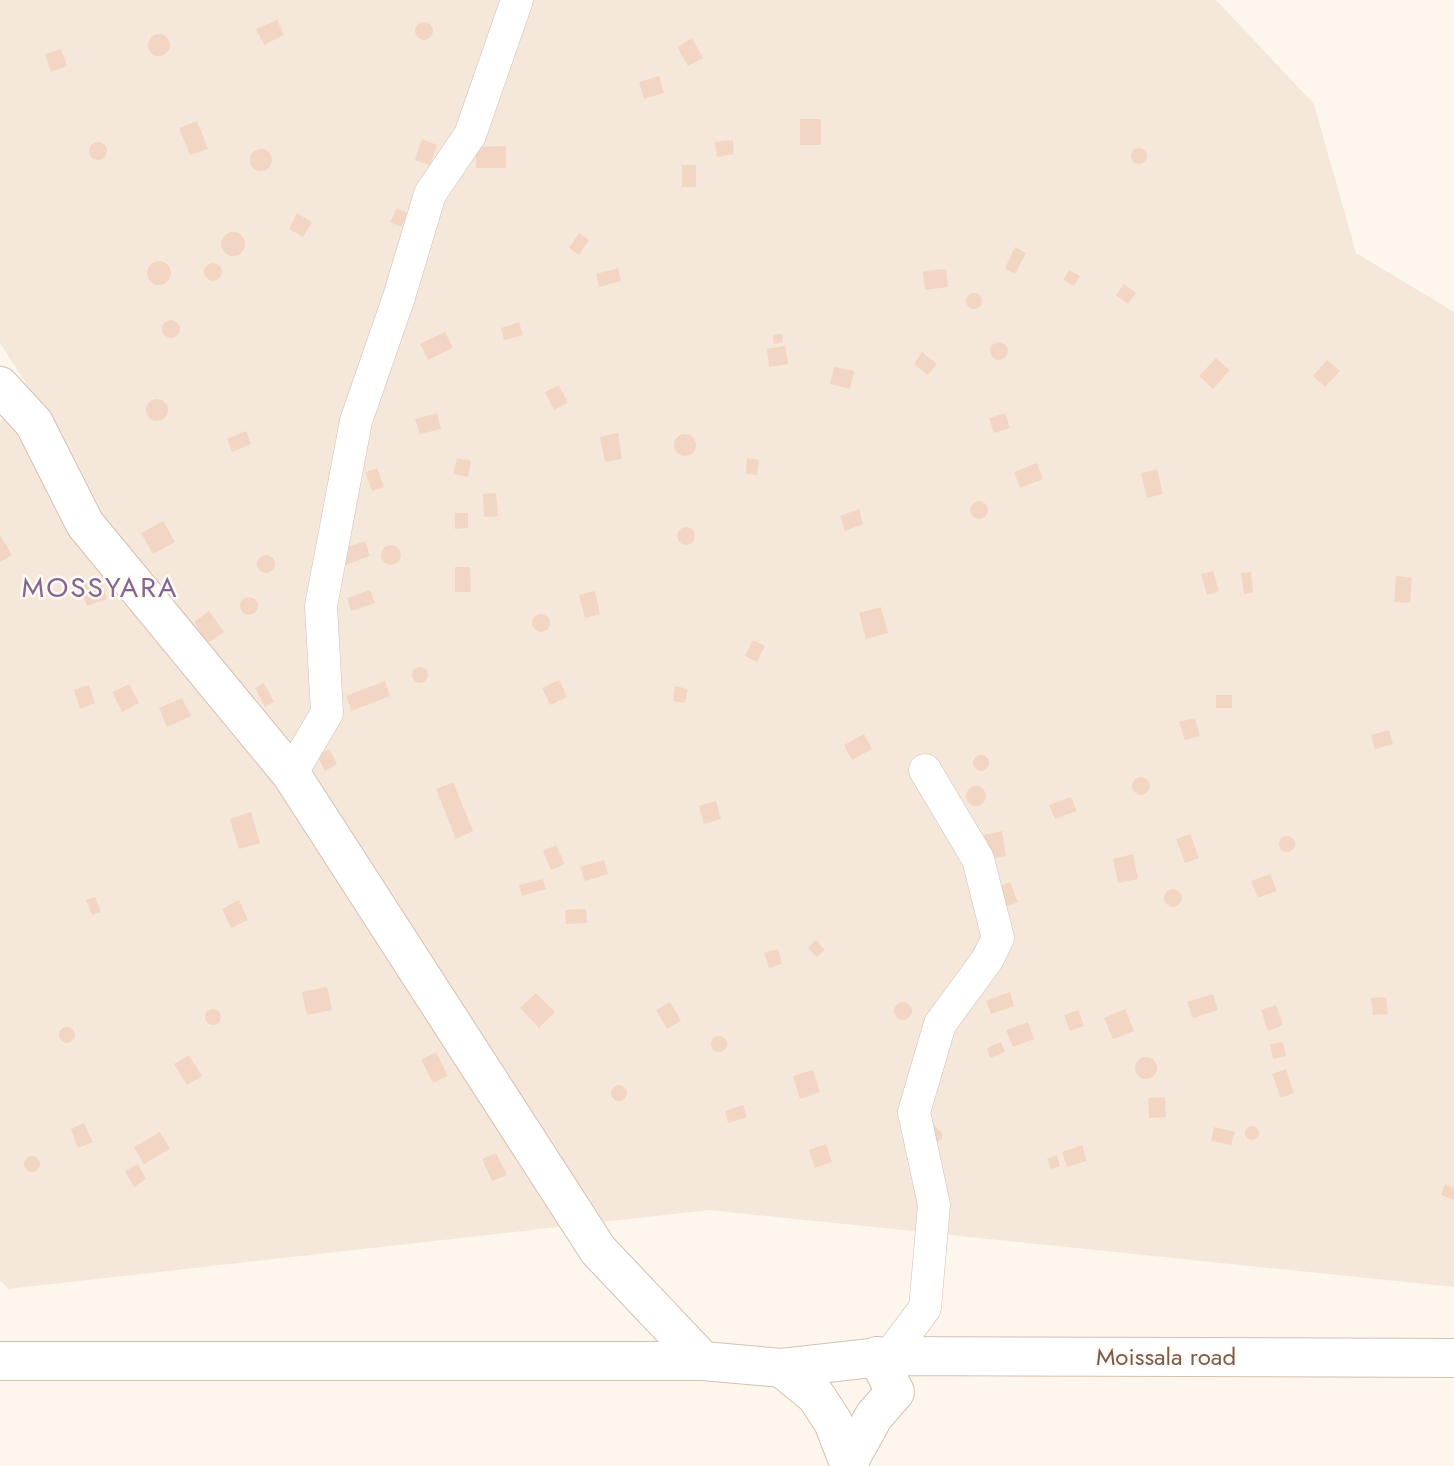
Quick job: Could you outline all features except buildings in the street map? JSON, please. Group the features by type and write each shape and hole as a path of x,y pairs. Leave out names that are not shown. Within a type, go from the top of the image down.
{"street":[{"path":"291,774 327,713 321,606 356,421 399,297 430,194 470,135 517,0"},
{"path":"0,386 34,423 85,524 291,774 598,1250 703,1361"},
{"path":"850,1464 874,1416 895,1392 883,1356 925,1308 934,1205 914,1112 940,1024 987,960 998,937 978,859 925,770"},
{"name":"Moissala road","path":"0,1360 703,1361 782,1368 883,1356 1454,1358"},
{"path":"782,1368 816,1396 833,1422 850,1464"}],"shaded area":[{"path":"0,0 1216,0 1314,104 1356,253 1454,312 1454,1287 709,1210 8,1289 0,1280 0,422 29,388 0,343"}],"district":[{"name":"MOSSYARA","path":"100,587"}]}
